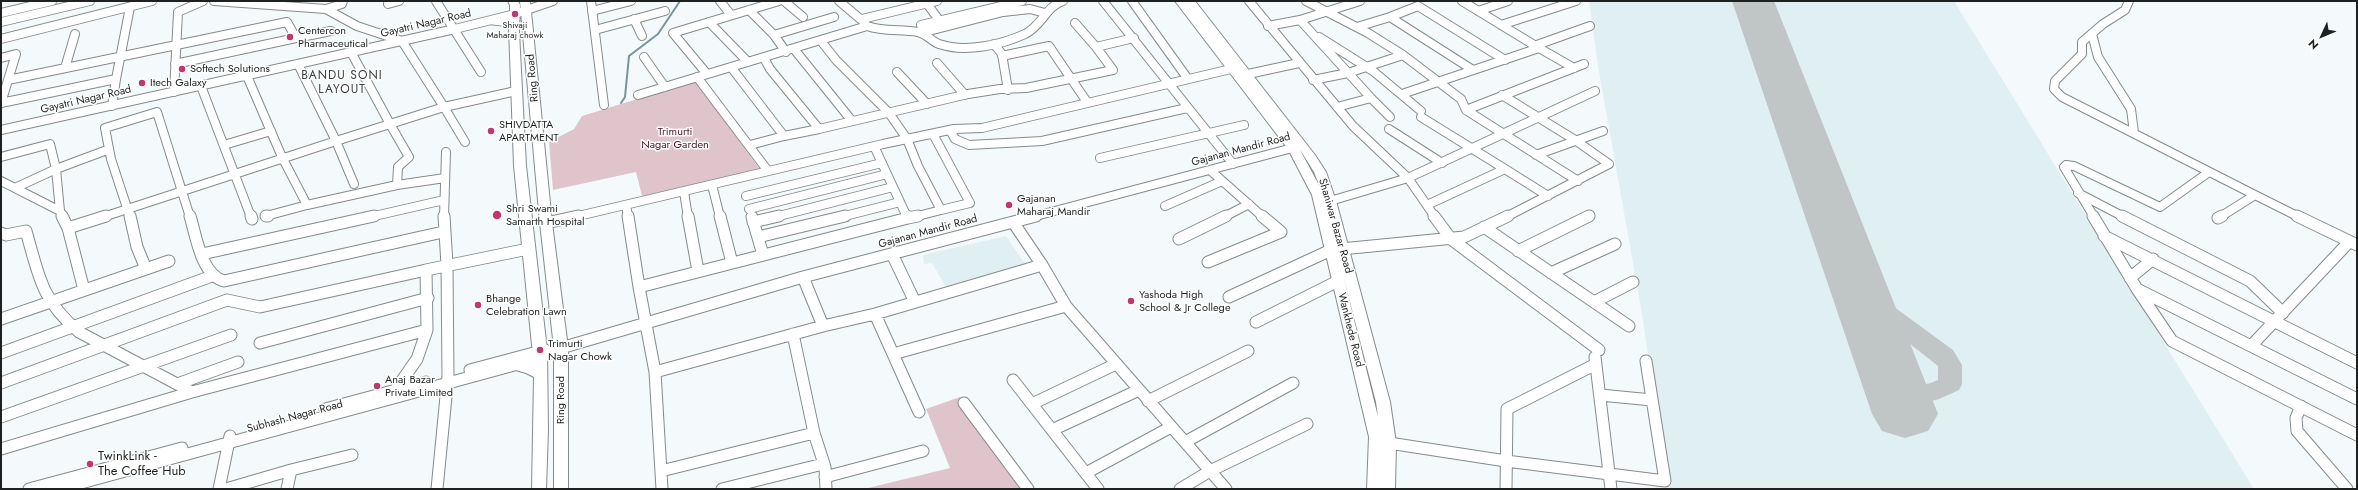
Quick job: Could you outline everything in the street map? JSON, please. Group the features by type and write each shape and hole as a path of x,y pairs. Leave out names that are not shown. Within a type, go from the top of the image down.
{"main road":[{"path":"513,1 515,14 516,92 520,166 540,354 539,489"},
{"name":"Wankhede Road","path":"1180,1 1297,147 1318,195 1337,249 1338,281 1376,437 1374,489"},
{"path":"1190,1 1238,73"},
{"name":"Ring Road","path":"526,5 546,223 561,348 561,489"},
{"path":"485,21 503,21 514,27"},
{"name":"Shaniwar Bazar Road","path":"1297,147 1320,172 1330,201 1337,249 1384,402 1389,443 1388,489"},
{"path":"514,365 530,368 540,375"}],"street":[{"path":"11,1 11,10"},
{"path":"1,13 52,1"},
{"path":"1,22 90,1"},
{"path":"1,39 152,1"},
{"path":"174,92 178,12 202,1"},
{"path":"219,1 326,9 342,4 343,1"},
{"path":"388,4 399,1"},
{"path":"436,1 481,72"},
{"name":"Gayatri Nagar Road","path":"1,130 455,29 515,14 526,5 553,1"},
{"path":"591,1 604,105"},
{"path":"592,11 631,1"},
{"path":"720,1 731,15"},
{"path":"707,74 673,33 749,10 767,2 779,1"},
{"path":"784,1 804,17"},
{"path":"841,2 852,1"},
{"path":"862,19 926,2 937,1"},
{"path":"975,1 986,13"},
{"path":"841,2 862,19 867,26 878,31 903,30 921,32 1022,1"},
{"path":"921,32 939,44 994,44 1023,35 1036,28 1042,22 1045,13 1053,5 1063,1"},
{"path":"1103,1 1134,38 1167,84 1232,164"},
{"path":"1132,1 1188,79"},
{"path":"1248,1 1337,107 1374,147 1408,178 1451,239 1597,357 1600,395 1612,489"},
{"path":"1306,1 1356,27 1403,55 1461,99 1466,110 1578,182"},
{"path":"1268,26 1300,20 1360,1"},
{"path":"1410,1 1506,60"},
{"path":"1462,1 1536,47 1574,68"},
{"path":"1478,11 1508,1"},
{"path":"1501,25 1576,1"},
{"path":"2082,54 2081,44 2103,24 2125,10 2129,1"},
{"path":"926,2 939,20"},
{"path":"1356,27 1390,17 1418,6"},
{"path":"112,106 130,7"},
{"path":"326,9 357,26 402,41 465,142"},
{"path":"903,30 939,20 986,13 1030,9 1045,13"},
{"path":"749,10 790,51 852,121"},
{"path":"595,30 665,11"},
{"path":"774,35 834,17"},
{"path":"1390,17 1473,70"},
{"path":"634,19 642,36"},
{"path":"1300,20 1390,117"},
{"path":"8,80 287,22 296,38"},
{"path":"709,22 748,62"},
{"path":"750,145 966,95 1000,88 1008,90 1026,88 1112,70 1096,47 1074,23"},
{"path":"638,95 790,51 867,26"},
{"path":"1402,94 1506,60 1590,26"},
{"path":"175,64 331,31"},
{"path":"65,68 75,34"},
{"path":"1313,34 1347,51 1369,66 1402,94 1421,114 1505,170 1548,196"},
{"path":"2092,34 2098,57 2131,109 2134,133"},
{"path":"1096,47 1134,38"},
{"path":"821,41 836,60 889,113 907,139 918,166 941,210"},
{"path":"994,44 1002,56 1008,90"},
{"path":"1002,56 1049,46 1073,79 1087,102"},
{"path":"351,52 409,156 398,166 396,186"},
{"path":"1,58 16,54 1,103 116,79"},
{"path":"2082,54 2098,57"},
{"path":"2082,54 2066,68 2055,81 2054,89 2062,97 2353,244 2274,322 2252,346"},
{"path":"1313,80 1348,73 1403,55"},
{"path":"644,57 665,87"},
{"path":"764,58 770,69 819,129"},
{"path":"937,63 966,95"},
{"path":"546,223 684,192 874,146 950,130 982,128 1188,79 1299,63"},
{"path":"298,64 336,141 354,184"},
{"path":"1466,110 1584,64"},
{"path":"731,67 784,136"},
{"path":"897,72 927,104"},
{"path":"247,76 282,157 307,205"},
{"path":"697,77 750,145 768,172"},
{"path":"200,86 252,220"},
{"path":"1330,201 1408,178 1474,149 1538,116 1595,91"},
{"path":"68,228 235,174 282,157 444,107 516,92"},
{"path":"1229,297 1337,249 1464,237 1578,182 1609,163 1538,116 1502,95"},
{"path":"152,97 202,254 212,276 224,281 443,232"},
{"path":"1337,107 1371,98"},
{"path":"950,130 955,139 969,145 1042,141 1187,108"},
{"path":"146,269 139,254 128,209 107,150 105,128 157,112"},
{"path":"1100,158 1244,125"},
{"path":"1389,129 1442,163"},
{"path":"224,145 271,131"},
{"path":"1536,155 1603,131"},
{"path":"640,287 970,203 933,134"},
{"path":"1,157 50,144 56,169 60,211 68,228 84,290"},
{"path":"874,146 908,218"},
{"name":"Gajanan Mandir Road","path":"540,354 803,277 1297,147"},
{"path":"15,188 56,169 107,150"},
{"path":"393,394 410,373 422,351 427,330 428,298 443,232 446,152"},
{"path":"746,196 882,163"},
{"path":"2209,172 2160,207 2074,166 2064,165 2078,193 2104,236 2172,341 2357,435"},
{"path":"1208,262 1281,232 1210,170"},
{"path":"1427,205 1505,170"},
{"path":"750,209 887,174"},
{"path":"266,216 307,205 396,186 445,178"},
{"path":"741,178 762,255"},
{"path":"1,181 60,211"},
{"path":"1165,206 1222,181"},
{"path":"712,185 732,263"},
{"path":"753,222 893,188"},
{"path":"684,192 698,271"},
{"path":"2078,193 2250,281 2283,313"},
{"path":"2218,218 2256,195"},
{"path":"202,254 444,200"},
{"path":"758,237 900,202"},
{"path":"1179,239 1249,204"},
{"path":"626,205 640,287 644,323 655,372 662,489"},
{"path":"1518,250 1590,215"},
{"path":"1013,222 1042,265 1066,306 1171,428 1226,489"},
{"path":"1484,227 1628,326"},
{"path":"3,235 26,231 49,302 72,328 142,366 180,383 192,392"},
{"path":"2104,236 2153,259 2274,322 2357,362"},
{"path":"1552,273 1615,244"},
{"path":"1,383 228,300 260,307 528,249"},
{"path":"892,254 915,302"},
{"path":"2130,278 2153,259"},
{"path":"1,319 169,261"},
{"path":"655,372 823,326 876,314 1042,265"},
{"path":"436,268 448,379 437,489"},
{"path":"1,353 212,276"},
{"path":"803,277 823,326"},
{"path":"1256,322 1338,281"},
{"path":"1594,302 1633,282"},
{"path":"2137,289 2357,399"},
{"path":"260,343 428,298"},
{"path":"893,354 1066,306"},
{"path":"876,314 919,412"},
{"path":"1,450 192,392 427,330"},
{"path":"793,334 814,433 824,464 826,483 923,451"},
{"path":"1,417 231,335"},
{"path":"1148,401 1248,351"},
{"path":"448,379 514,365 540,354"},
{"path":"29,489 229,438 540,354"},
{"path":"1506,489 1507,409 1597,357"},
{"path":"1389,443 1506,461 1610,474 1665,485 1646,361"},
{"path":"180,383 238,362"},
{"path":"1032,404 1116,364"},
{"path":"1013,380 1098,489"},
{"path":"1185,442 1294,383"},
{"path":"1052,430 1139,390"},
{"path":"1600,395 1652,400"},
{"path":"964,403 1028,489"},
{"path":"2301,406 2296,414 2294,422 2297,431 2347,489"},
{"path":"1180,489 1210,471 1307,424"},
{"path":"1086,473 1171,428"},
{"path":"661,471 814,433"},
{"path":"59,489 229,438"},
{"path":"219,489 229,438"},
{"path":"226,489 291,470 352,455"},
{"path":"722,489 824,464"},
{"path":"287,489 291,470"}],"shaded area":[{"path":"1589,1 1954,1 2254,489 1668,489 1641,308 1598,66"},
{"path":"1006,236 1026,265 946,287 932,263 924,264 923,255"}],"green space":[{"name":"Trimurti Nagar Garden","path":"696,81 761,171 642,196 636,172 553,190 549,142 574,129 582,116"},
{"path":"960,397 1030,489 864,489 950,468 926,409"}],"waterway":[{"path":"621,103 625,97 629,56 658,34 680,1"}],"taxiway":[{"path":"1860,293 1944,356 1950,365 1950,384 1939,390 1916,394 1905,392 1894,387 1884,381 1875,372 1869,362 1873,351 1880,347"}],"runway":[{"path":"1753,1 1905,414"}],"place":[{"name":"Shivaji Maharaj chowk","path":"515,14"},
{"name":"Centercon Pharmaceutical","path":"290,37"},
{"name":"Softech Solutions","path":"182,69"},
{"name":"Itech Galaxy","path":"142,83"},
{"name":"SHIVDATTA APARTMENT","path":"491,131"},
{"name":"Gajanan Maharaj Mandir","path":"1009,205"},
{"name":"Shri Swami Samarth Hospital","path":"497,215"},
{"name":"Yashoda High School & Jr College","path":"1131,301"},
{"name":"Bhange Celebration Lawn","path":"478,305"},
{"name":"Trimurti Nagar Chowk","path":"540,350"},
{"name":"Anaj Bazar Private Limited","path":"377,386"},
{"name":"TwinkLink - The Coffee Hub","path":"90,464"}],"district":[{"name":"BANDU SONI LAYOUT","path":"342,83"}]}
